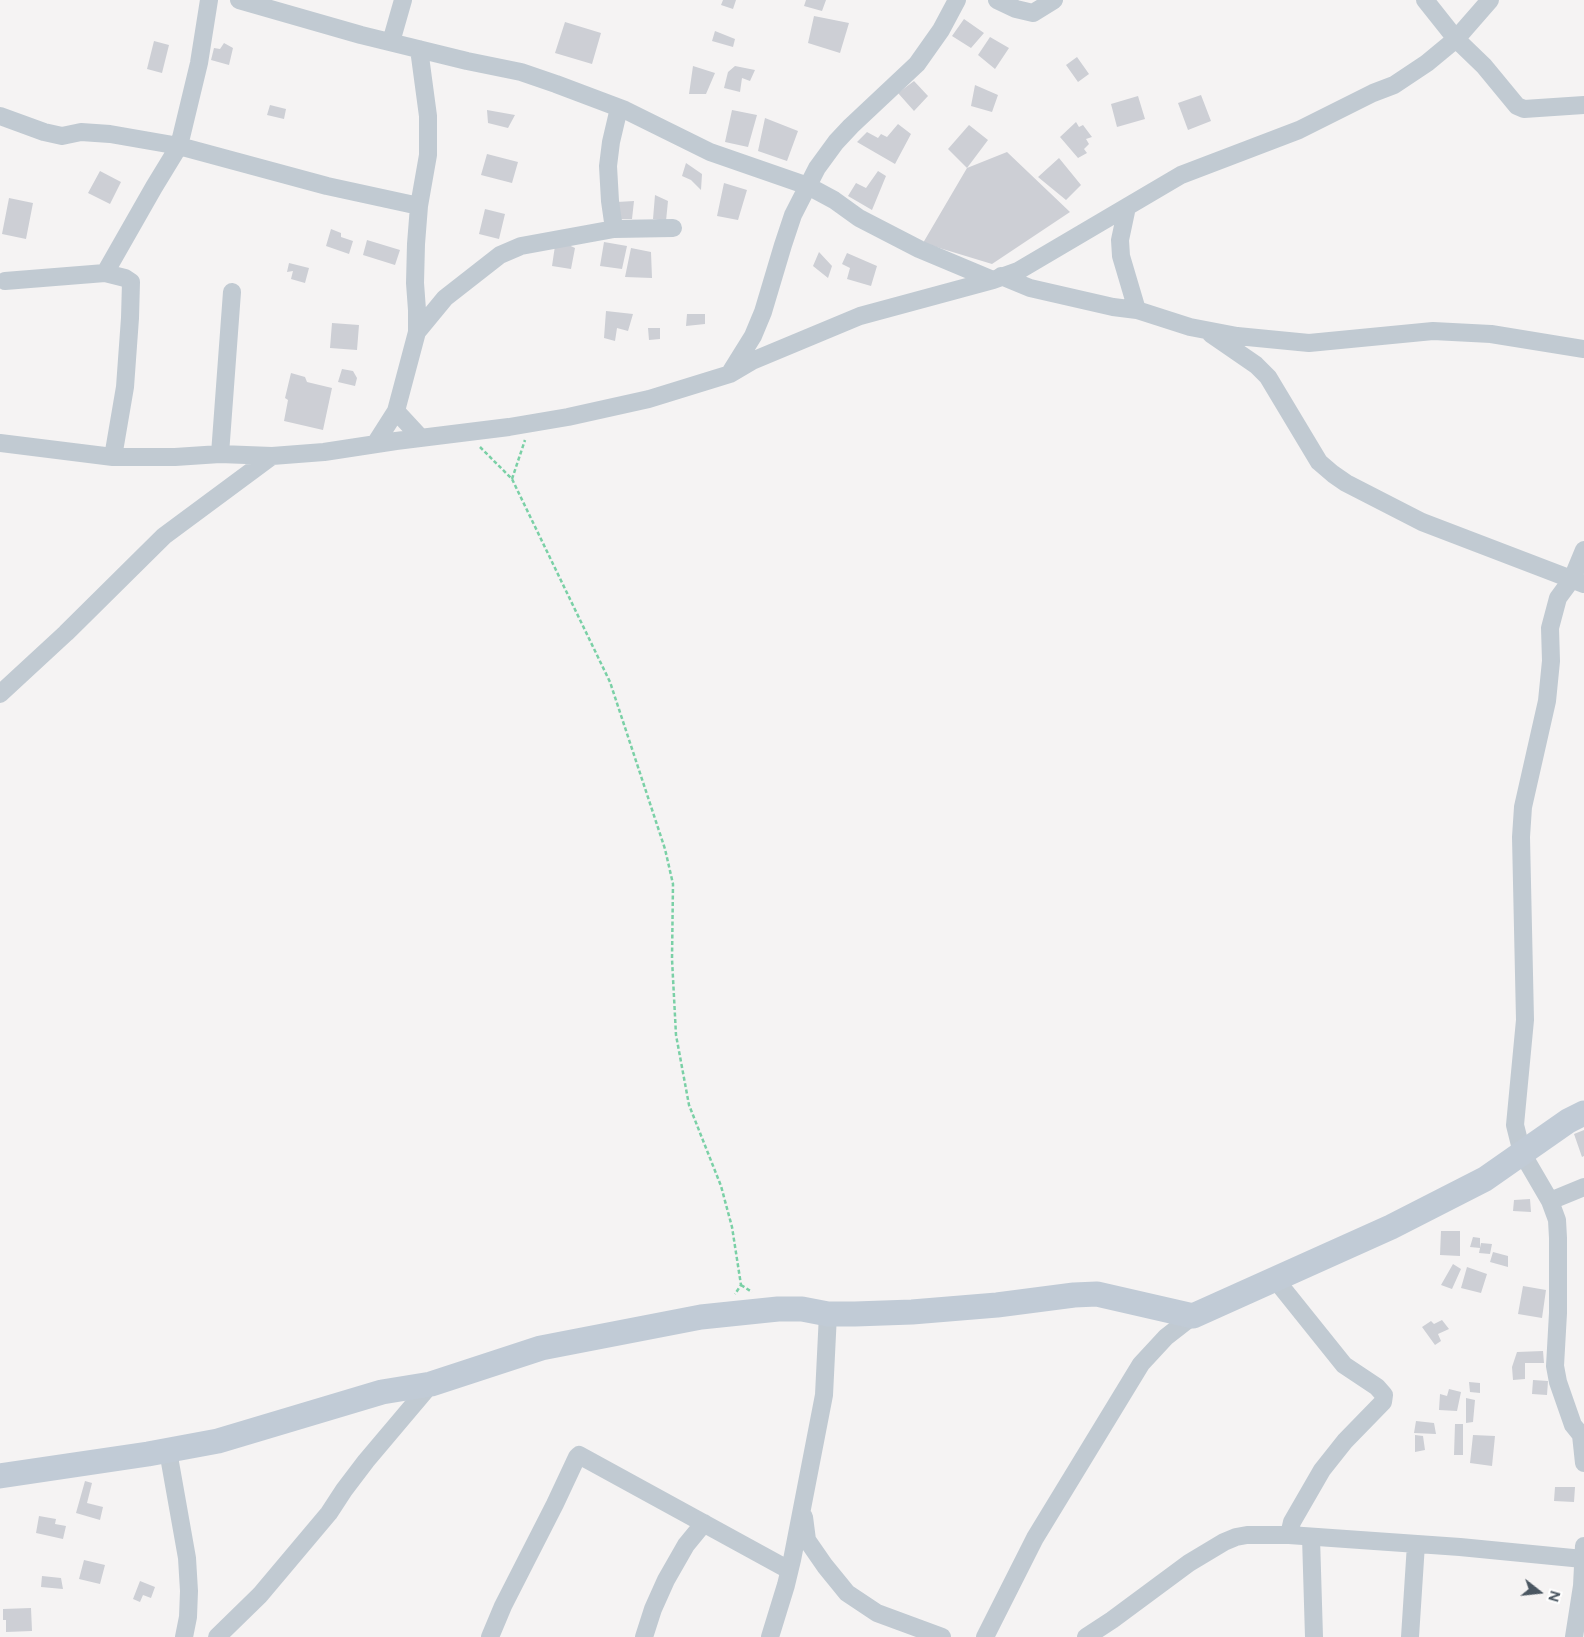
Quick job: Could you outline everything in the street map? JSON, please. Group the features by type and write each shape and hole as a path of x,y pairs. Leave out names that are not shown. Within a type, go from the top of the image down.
{"street":[{"path":"105,273 179,146 199,63 209,0"},
{"path":"239,0 361,35 521,72 556,84 619,108 710,152 808,186 834,200 859,218 919,249 997,278 1030,288 1113,307 1137,310 1190,327 1237,336 1309,343 1433,330 1491,334 1584,349"},
{"path":"391,42 403,0"},
{"path":"730,374 753,336 763,312 790,223 817,168 836,142 851,126 917,64 941,30 957,0"},
{"path":"997,0 1032,14 1054,0"},
{"path":"1426,0 1456,39 1484,66 1518,106 1524,109 1584,105"},
{"path":"0,443 113,457 175,457 220,454 272,456 324,452 536,423 649,399 730,374 760,358 860,316 1018,271 1181,175 1299,130 1394,84 1426,63 1456,39 1490,0"},
{"path":"375,444 396,411 417,332 415,283 419,206 428,155 428,116 419,49"},
{"path":"614,229 608,166 611,142 619,108"},
{"path":"0,116 44,132 62,136 81,132 110,134 179,146 327,186 419,206"},
{"path":"1127,207 1120,240 1121,256 1137,310"},
{"path":"417,332 445,298 500,255 521,246 614,229 673,228"},
{"path":"5,281 105,273 125,278 131,282 125,387 113,457"},
{"path":"415,283 429,294 445,298"},
{"path":"220,454 232,292"},
{"path":"1205,330 1256,365 1268,377 1319,462 1346,483 1422,522 1578,582"},
{"path":"396,411 420,438"},
{"path":"0,694 66,633 164,536 272,456"},
{"path":"1584,550 1578,582 1558,598 1550,628 1551,661 1547,701 1523,807 1522,933 1525,1020 1515,1125 1522,1153 1550,1201 1557,1220 1558,1314 1555,1366 1558,1382 1573,1425 1583,1435 1584,1463"},
{"path":"985,1637 1035,1538 1141,1364 1166,1337 1194,1316 1391,1226 1476,1183 1568,1121 1584,1113"},
{"path":"1550,1201 1584,1187"},
{"path":"1276,1279 1344,1365 1377,1387 1384,1395 1383,1402 1322,1470 1292,1522 1289,1535"},
{"path":"0,1478 218,1442 382,1392 431,1384 541,1348 701,1317 778,1309 802,1309 828,1314 912,1312 1097,1294 1194,1316"},
{"path":"770,1637 789,1570 824,1395 828,1314"},
{"path":"217,1637 260,1595 288,1563 329,1513 366,1461 431,1384"},
{"path":"168,1451 187,1558 189,1591 188,1617 184,1637"},
{"path":"490,1637 576,1457 580,1455 789,1570"},
{"path":"802,1506 807,1540 847,1593 877,1612 932,1636"},
{"path":"644,1637 653,1609 666,1580 686,1544 704,1523"},
{"path":"1086,1637 1189,1563 1224,1542 1247,1535 1289,1535 1460,1547 1584,1552 1583,1586 1574,1637"},
{"path":"1311,1537 1314,1637"},
{"path":"1410,1637 1416,1544"}],"path":[{"path":"512,479 523,444 536,423"},
{"path":"466,433 512,479 610,682 665,849 673,884 672,959 676,1035 689,1105 720,1186 732,1227 741,1284"}],"building":[{"path":"723,0 736,0 733,9 721,5"},
{"path":"806,0 826,0 822,11 804,6"},
{"path":"814,16 849,23 840,53 808,43"},
{"path":"964,19 984,33 971,48 952,36"},
{"path":"565,22 601,33 592,64 555,53"},
{"path":"715,31 735,39 733,47 712,41"},
{"path":"990,37 1009,48 995,69 978,55"},
{"path":"154,41 169,45 162,73 147,69"},
{"path":"224,43 233,48 229,65 211,60 214,48 220,49"},
{"path":"1077,57 1089,74 1078,82 1066,65"},
{"path":"693,66 715,73 706,94 689,94"},
{"path":"735,66 755,70 750,81 742,78 740,92 724,88 728,72"},
{"path":"914,81 928,96 914,111 898,93"},
{"path":"975,85 998,95 992,112 971,106"},
{"path":"1201,95 1211,121 1188,130 1178,103"},
{"path":"1138,96 1145,119 1117,127 1111,104"},
{"path":"270,105 286,109 284,119 267,115"},
{"path":"487,110 515,115 508,128 488,123"},
{"path":"732,110 757,115 748,147 725,142"},
{"path":"765,118 798,131 787,161 758,151"},
{"path":"1076,122 1079,127 1083,125 1092,137 1086,139 1089,144 1084,149 1087,153 1078,158 1060,137"},
{"path":"898,124 911,134 895,164 857,142 867,132 878,138 881,134 887,137"},
{"path":"969,125 988,140 967,168 948,149"},
{"path":"1007,152 1070,212 992,264 923,243 967,168"},
{"path":"487,154 518,162 512,183 481,175"},
{"path":"1059,158 1081,185 1066,200 1038,177"},
{"path":"686,163 702,174 701,190 691,180 682,176"},
{"path":"100,171 121,182 110,204 88,193"},
{"path":"878,171 886,176 872,210 848,196 856,183 866,188"},
{"path":"724,183 747,190 738,220 717,216"},
{"path":"655,195 668,201 666,221 653,219"},
{"path":"9,198 33,203 26,239 2,234"},
{"path":"634,201 632,219 612,219 617,202"},
{"path":"485,209 505,214 499,239 479,234"},
{"path":"331,229 341,233 341,237 353,241 349,254 326,246"},
{"path":"556,239 575,248 571,269 552,266"},
{"path":"367,240 400,250 395,265 363,255"},
{"path":"604,242 627,246 622,269 600,266"},
{"path":"631,248 651,252 652,278 625,277"},
{"path":"819,252 832,266 828,278 813,266"},
{"path":"847,253 877,266 871,286 847,279 850,268 842,264"},
{"path":"289,263 309,268 305,283 291,279 293,271 287,272"},
{"path":"606,311 633,314 628,331 617,328 615,341 604,338"},
{"path":"687,314 705,314 705,324 686,326"},
{"path":"332,323 359,325 357,350 330,348"},
{"path":"648,328 660,328 660,339 649,340"},
{"path":"342,369 353,371 357,378 355,386 338,382"},
{"path":"291,373 305,377 307,382 332,388 323,430 284,421 288,400 285,398"},
{"path":"1584,1130 1584,1156 1582,1157 1574,1134"},
{"path":"1530,1199 1531,1212 1513,1211 1514,1200"},
{"path":"1441,1231 1460,1231 1460,1256 1440,1255"},
{"path":"1473,1237 1480,1238 1480,1248 1470,1247"},
{"path":"1481,1243 1492,1244 1490,1254 1479,1253"},
{"path":"1493,1252 1508,1256 1508,1267 1490,1262"},
{"path":"1453,1264 1461,1269 1452,1289 1441,1285"},
{"path":"1467,1267 1487,1274 1481,1293 1461,1288"},
{"path":"1523,1286 1546,1290 1542,1318 1518,1314"},
{"path":"1442,1320 1449,1329 1438,1334 1441,1341 1435,1345 1422,1327 1431,1321 1434,1324"},
{"path":"1543,1351 1544,1363 1525,1363 1525,1379 1513,1380 1512,1367 1517,1352"},
{"path":"1533,1380 1548,1381 1547,1395 1532,1394"},
{"path":"1469,1382 1480,1383 1480,1393 1470,1392"},
{"path":"1449,1389 1461,1392 1457,1411 1439,1410 1440,1394 1447,1396"},
{"path":"1466,1398 1475,1400 1473,1422 1466,1423"},
{"path":"1416,1421 1434,1423 1436,1434 1414,1433"},
{"path":"1455,1424 1463,1424 1463,1455 1454,1455"},
{"path":"1415,1435 1423,1436 1425,1450 1415,1452"},
{"path":"1473,1435 1495,1436 1492,1466 1470,1463"},
{"path":"85,1481 92,1483 87,1503 103,1507 100,1520 76,1513"},
{"path":"1555,1487 1575,1487 1574,1502 1554,1501"},
{"path":"39,1516 56,1519 55,1524 66,1526 63,1539 36,1533"},
{"path":"84,1560 105,1565 100,1584 79,1579"},
{"path":"42,1576 61,1578 63,1589 41,1587"},
{"path":"140,1581 155,1587 151,1598 143,1595 140,1602 133,1599"},
{"path":"31,1608 32,1631 6,1632 6,1620 3,1620 3,1609"}]}
